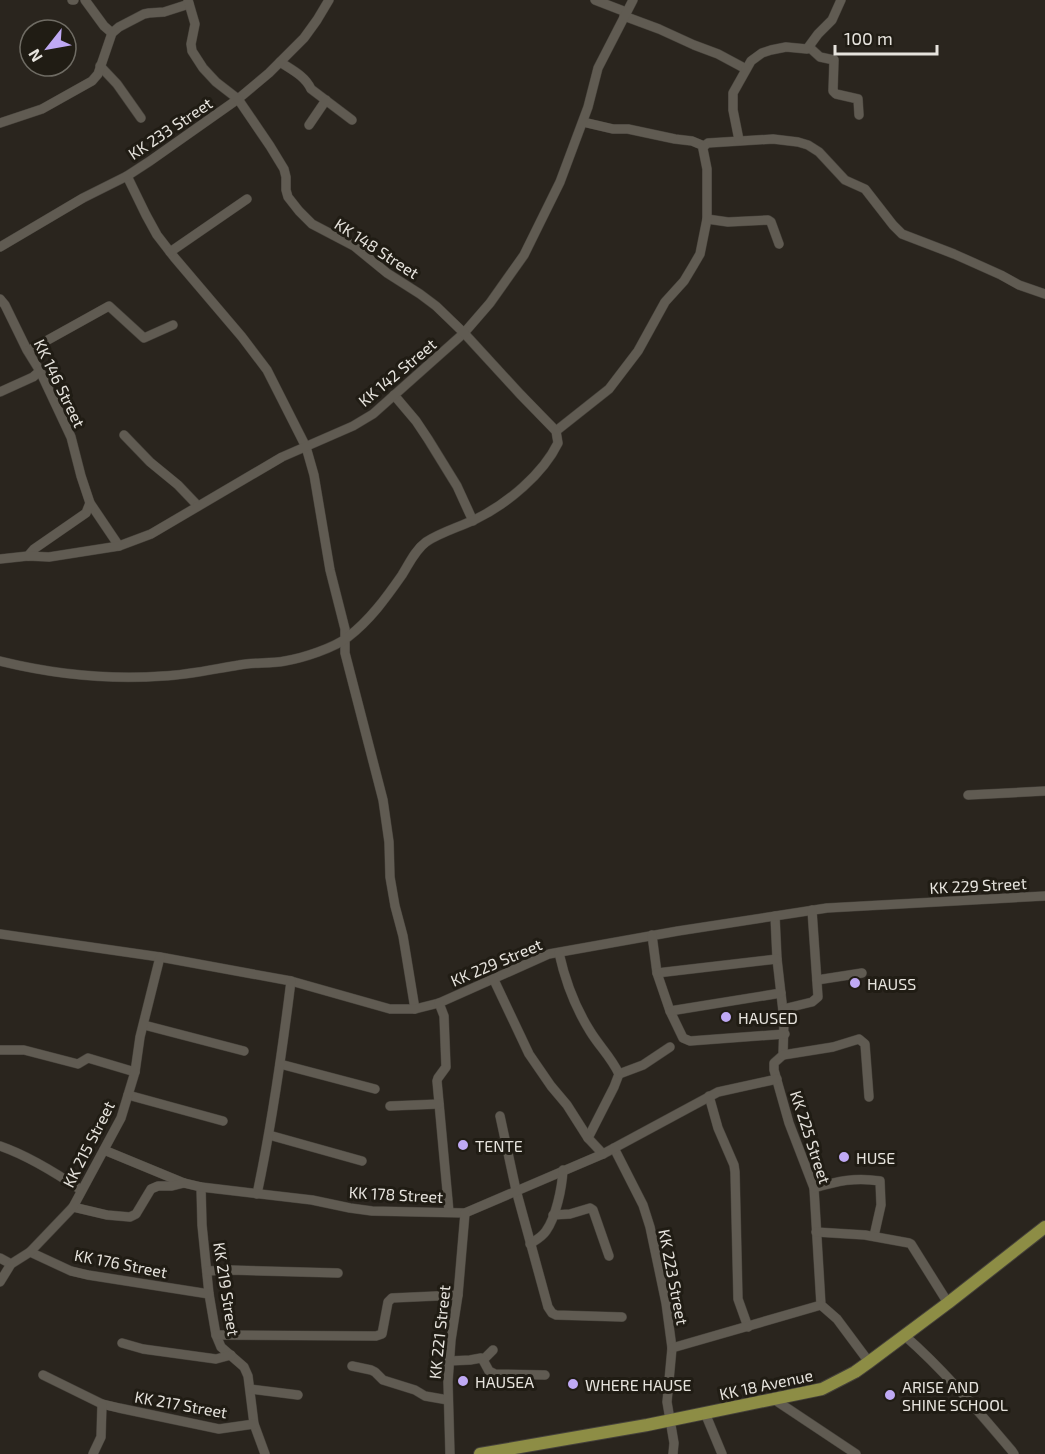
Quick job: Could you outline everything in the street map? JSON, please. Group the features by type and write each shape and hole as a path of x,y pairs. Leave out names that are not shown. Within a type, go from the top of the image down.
{"main road":[{"name":"KK 18 Avenue","path":"480,1454 527,1450 822,1389 869,1362 1045,1227"}],"street":[{"path":"85,0 112,33"},
{"name":"KK 233 Street","path":"0,247 83,198 127,176 238,99 304,38 328,0"},
{"path":"595,0 718,54 746,69"},
{"name":"KK 142 Street","path":"0,559 28,556 49,557 119,546 151,534 282,457 373,414 464,333 490,303 524,255 560,182 583,122 598,68 633,0"},
{"path":"739,140 733,110 733,93 754,58 762,53 786,47 804,50 809,47 832,20 841,0"},
{"path":"0,123 42,110 92,81 98,74 112,33 119,27 144,14 164,12 189,2"},
{"name":"KK 148 Street","path":"189,2 195,24 192,51 216,82 238,99 279,159 286,177 286,190 292,204 312,224 354,246 387,273 436,306 556,432"},
{"path":"809,47 818,56 834,60 833,92 858,99 858,115"},
{"path":"280,62 303,77 312,89 352,120"},
{"path":"100,66 117,84 141,117"},
{"path":"309,125 326,100"},
{"path":"583,122 675,140 692,141 704,146"},
{"path":"704,146 708,143 774,139 808,145 819,152 845,180 863,186 892,225 902,234 1045,294"},
{"path":"0,661 78,674 120,677 163,676 241,664 284,661 322,650 346,639 367,621 424,544 486,514 514,495 542,467 558,443 556,432 609,389 638,351 666,302 684,281 700,254 706,219 707,169 704,146"},
{"path":"127,176 146,215 170,252 267,369 306,447 314,475 330,570 342,614 346,639 344,649 383,800 389,842 390,876 395,906 404,936 415,1009"},
{"path":"170,252 247,199"},
{"path":"706,219 728,222 768,219 778,244"},
{"name":"KK 146 Street","path":"0,299 40,371 71,437 90,503 119,546"},
{"path":"28,351 109,306 144,338 172,325"},
{"path":"0,392 33,377 40,371"},
{"path":"394,395 428,439 457,486 473,521"},
{"path":"124,435 198,506"},
{"path":"28,556 34,549 86,513 90,503"},
{"path":"968,795 1045,791"},
{"name":"KK 229 Street","path":"0,934 160,957 291,981 390,1009 415,1009 439,1003 549,954 652,935 826,908 1045,896"},
{"path":"783,1009 816,1000 818,997 812,910"},
{"name":"KK 225 Street","path":"775,916 785,1034 783,1055 774,1063 774,1070 789,1123 814,1188 821,1305"},
{"path":"652,935 657,973 670,1011 681,1034 687,1040 785,1034"},
{"path":"559,953 568,986 588,1028 619,1074"},
{"name":"KK 215 Street","path":"0,1282 11,1264 30,1252 73,1207 121,1118 135,1072 140,1037 160,957"},
{"path":"657,973 777,959"},
{"path":"817,980 862,973"},
{"path":"494,980 529,1054 588,1138 603,1154"},
{"path":"257,1194 269,1135 291,981"},
{"path":"670,1011 781,993"},
{"path":"439,1003 444,1016 446,1067 437,1082 449,1212"},
{"path":"144,1025 244,1052"},
{"path":"783,1055 833,1047 860,1039 865,1044 869,1097"},
{"path":"588,1138 619,1074 643,1065 670,1047"},
{"path":"0,1050 24,1050 78,1064 88,1058 135,1072"},
{"path":"280,1064 375,1089"},
{"name":"KK 178 Street","path":"73,1207 106,1215 130,1216 136,1214 151,1189 184,1183 312,1200 372,1211 465,1213 603,1154 718,1092 777,1079"},
{"path":"128,1095 223,1121"},
{"path":"709,1096 718,1128 734,1165 738,1299 748,1327"},
{"path":"390,1106 439,1104"},
{"path":"500,1116 516,1190 548,1307 556,1316 622,1317"},
{"path":"269,1135 362,1161"},
{"path":"0,1146 11,1149 51,1170 81,1190"},
{"name":"KK 223 Street","path":"614,1148 643,1205 666,1303 672,1348 667,1402 674,1443 673,1454"},
{"path":"104,1150 184,1183"},
{"path":"530,1244 547,1230 562,1185 563,1170"},
{"path":"814,1188 845,1179 880,1181 881,1205 874,1236"},
{"name":"KK 219 Street","path":"201,1187 202,1225 216,1335 221,1347 244,1367 250,1389 254,1424 265,1454"},
{"path":"553,1215 570,1215 591,1208 609,1256"},
{"name":"KK 221 Street","path":"450,1454 449,1361 458,1295 465,1213"},
{"path":"816,1232 874,1236 911,1244 948,1303"},
{"name":"KK 176 Street","path":"30,1252 71,1271 88,1275 209,1294"},
{"path":"0,1258 11,1264"},
{"path":"207,1271 338,1273"},
{"path":"216,1335 376,1336 382,1334 388,1302 392,1298 458,1295"},
{"path":"672,1348 821,1305 837,1319 869,1362"},
{"path":"904,1335 924,1352 964,1394 1010,1453"},
{"path":"122,1343 216,1359 231,1355"},
{"path":"483,1360 493,1350"},
{"path":"449,1361 481,1358 489,1371 495,1374 545,1375"},
{"path":"352,1366 371,1370 383,1380 415,1390 425,1396 448,1400"},
{"name":"KK 217 Street","path":"44,1375 102,1404 219,1429 254,1424"},
{"path":"250,1389 298,1395"},
{"path":"775,1400 856,1454"},
{"path":"93,1454 101,1437 102,1404"},
{"path":"705,1413 722,1454"}],"place":[{"name":"HAUSS","path":"855,983"},
{"name":"HAUSED","path":"726,1017"},
{"name":"TENTE","path":"463,1145"},
{"name":"HUSE","path":"844,1157"},
{"name":"HAUSEA","path":"463,1381"},
{"name":"WHERE HAUSE","path":"573,1384"},
{"name":"ARISE AND SHINE SCHOOL","path":"890,1395"}]}
